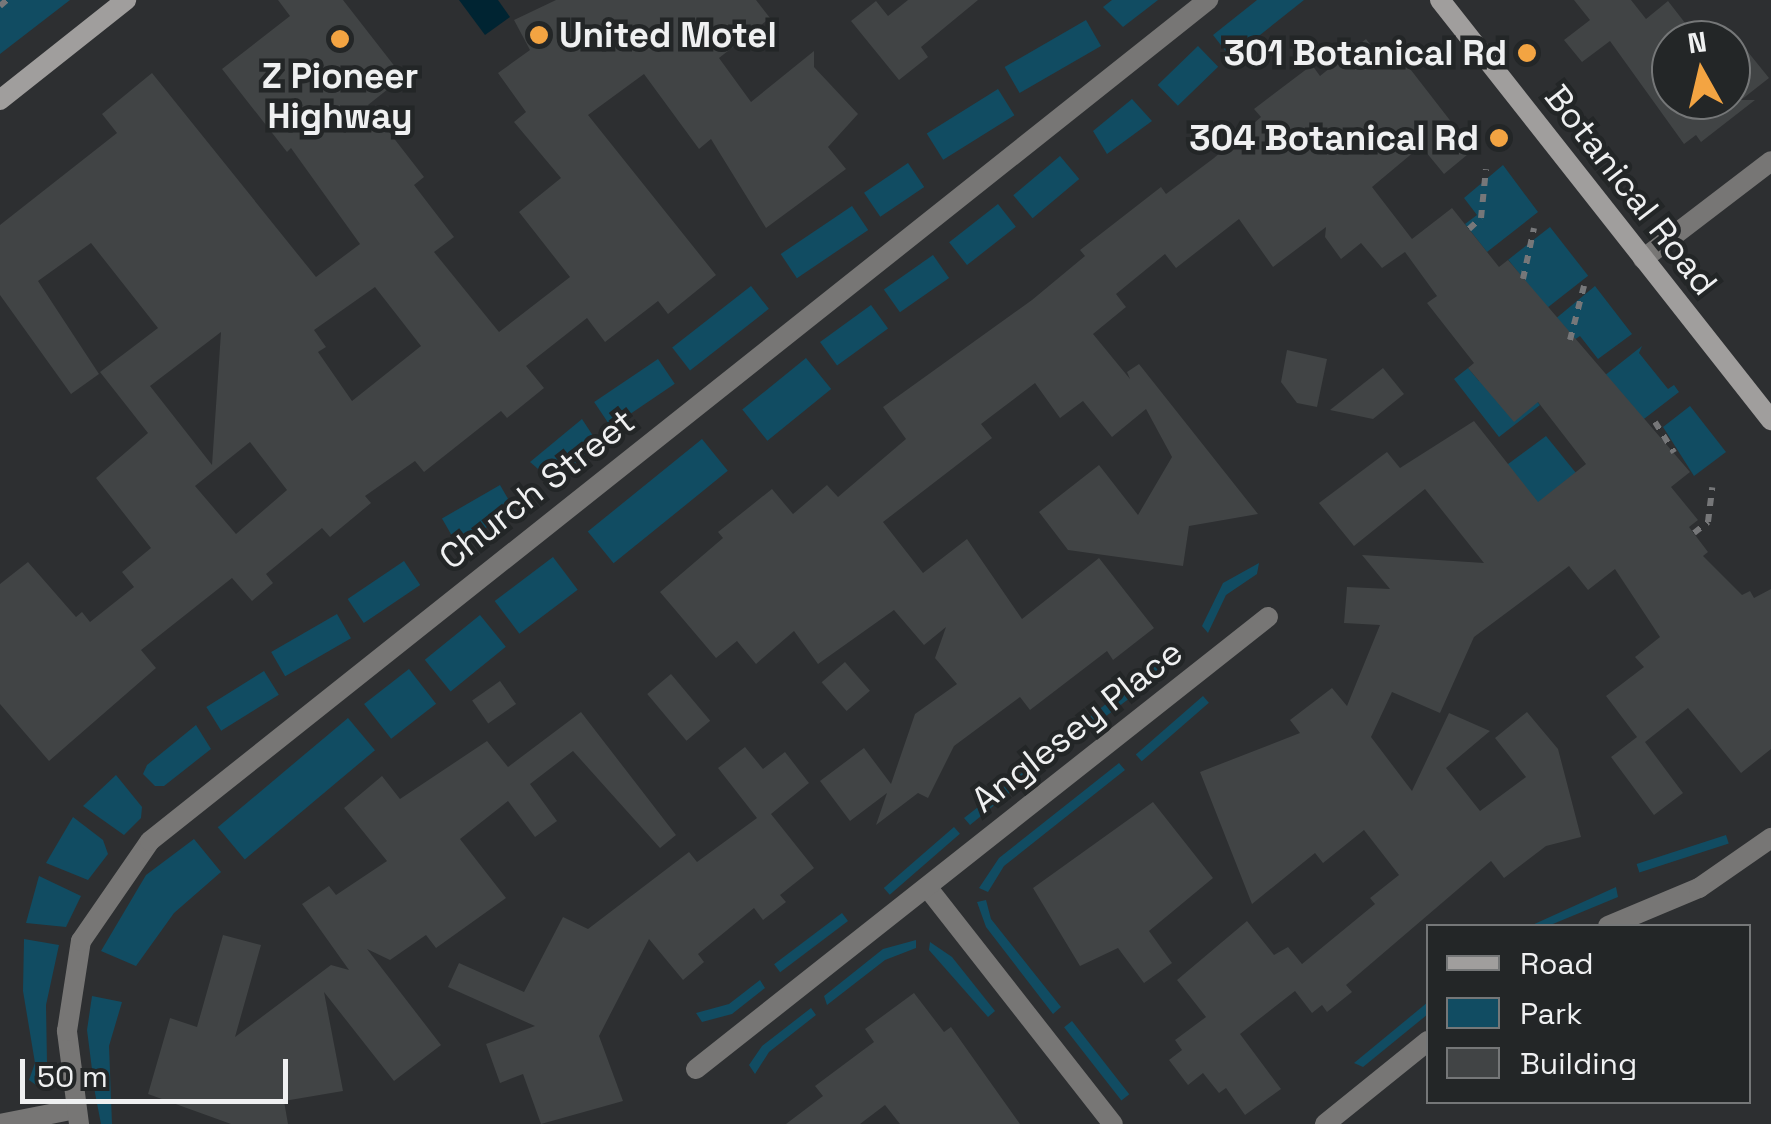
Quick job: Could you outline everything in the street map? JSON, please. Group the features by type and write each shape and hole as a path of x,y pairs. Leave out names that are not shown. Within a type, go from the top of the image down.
{"main road":[{"path":"0,100 126,0"},
{"name":"Botanical Road","path":"1440,0 1771,420"}],"street":[{"name":"Church Street","path":"78,1116 68,1031 81,941 150,841 1208,0"},
{"path":"1643,258 1771,160"},
{"name":"Anglesey Place","path":"696,1069 1268,616"},
{"path":"1613,924 1699,888 1771,838"},
{"path":"927,886 1113,1124"},
{"path":"1325,1124 1426,1044"},
{"path":"0,1124 78,1116"}],"path":[{"path":"0,6 8,0"},
{"path":"1468,229 1481,218 1486,169"},
{"path":"1523,279 1534,228"},
{"path":"1570,340 1584,286"},
{"path":"1655,422 1674,452"},
{"path":"1694,534 1708,522 1712,487"}],"green space":[{"path":"0,0 70,0 0,54"},
{"path":"1112,0 1158,0 1123,27 1103,7"},
{"path":"1257,0 1304,0 1231,58 1213,35"},
{"path":"1086,20 1101,46 1020,93 1005,67"},
{"path":"1198,46 1218,67 1178,106 1158,85"},
{"path":"998,89 1014,115 943,160 927,134"},
{"path":"1132,99 1152,121 1107,154 1093,131"},
{"path":"1060,156 1079,179 1033,218 1013,195"},
{"path":"908,163 924,187 880,217 864,193"},
{"path":"1503,165 1538,212 1487,252 1465,224 1477,215 1464,198"},
{"path":"998,204 1016,227 967,265 949,242"},
{"path":"852,206 868,230 797,278 781,254"},
{"path":"1550,227 1588,276 1546,308 1508,260"},
{"path":"933,255 949,278 900,312 884,289"},
{"path":"751,286 769,309 690,370 672,348"},
{"path":"1595,286 1632,334 1598,359 1580,336 1571,342 1554,320"},
{"path":"871,305 888,328 837,365 820,342"},
{"path":"1642,346 1639,353 1668,389 1674,385 1679,392 1640,422 1599,380"},
{"path":"806,358 831,389 767,441 742,410"},
{"path":"658,359 675,384 611,427 594,402"},
{"path":"1468,368 1479,381 1510,369 1540,405 1499,437 1454,379"},
{"path":"1690,406 1726,452 1694,476 1663,427"},
{"path":"582,419 599,445 552,481 530,462"},
{"path":"1546,436 1576,473 1509,525 1485,481"},
{"path":"702,439 728,471 614,563 588,532"},
{"path":"500,485 515,511 457,544 442,518"},
{"path":"553,557 578,590 519,634 495,601"},
{"path":"404,561 420,585 364,623 348,599"},
{"path":"1259,563 1257,574 1226,595 1208,633 1202,626 1223,583"},
{"path":"337,614 351,638 285,676 271,652"},
{"path":"480,615 506,647 451,692 425,660"},
{"path":"1169,654 1176,663 1043,764 1039,757"},
{"path":"409,669 436,704 391,739 364,704"},
{"path":"264,671 279,695 221,731 206,707"},
{"path":"1203,696 1209,703 1142,761 1136,754"},
{"path":"348,718 375,750 245,859 218,827"},
{"path":"196,725 211,749 164,786 155,786 143,774 147,765"},
{"path":"1119,763 1125,770 1004,866 988,892 979,888 999,858"},
{"path":"1023,772 1028,778 970,825 964,818"},
{"path":"116,775 142,807 141,818 124,835 83,806"},
{"path":"73,817 103,840 108,854 88,880 46,863"},
{"path":"954,827 960,834 890,895 884,888"},
{"path":"1726,835 1729,844 1639,873 1637,864"},
{"path":"194,839 221,872 174,913 136,966 101,951 146,875"},
{"path":"39,876 81,896 66,927 26,923"},
{"path":"1616,887 1618,897 1553,924 1534,924"},
{"path":"986,900 991,919 1061,1007 1053,1014 986,927 977,902"},
{"path":"842,913 848,921 780,972 774,964"},
{"path":"24,939 59,945 46,1005 47,1063 36,1085 29,1080 35,1063 23,991"},
{"path":"916,940 916,948 885,960 827,1005 824,996 883,949"},
{"path":"930,942 952,957 995,1011 988,1017 929,950"},
{"path":"760,980 765,988 732,1014 702,1022 696,1013 729,1004"},
{"path":"92,996 122,1002 109,1046 112,1124 101,1124 95,1093 87,1030"},
{"path":"1426,1004 1426,1016 1363,1067 1354,1063"},
{"path":"811,1008 816,1015 769,1052 755,1074 749,1065 762,1046"},
{"path":"1072,1021 1129,1094 1121,1100 1064,1027"}],"shaded area":[{"path":"459,0 498,0 510,17 485,35"}],"building":[{"path":"278,0 343,0 403,77 368,105 424,177 414,185 454,237 434,252 499,332 570,277 519,212 561,178 514,122 526,112 498,73 530,50 514,20 556,0 756,0 770,18 719,58 751,102 814,51 814,67 858,114 828,147 846,169 766,228 711,139 699,149 644,74 588,115 716,275 668,314 658,301 605,342 587,318 526,366 544,388 507,418 501,411 424,472 415,461 365,496 371,503 330,537 322,528 266,574 273,583 252,601 232,578 141,650 156,668 49,761 0,704 0,584 28,562 76,617 82,612 90,622 134,587 122,572 151,548 96,478 148,433 100,372 158,328 91,243 38,281 99,374 71,394 0,295 0,225 117,133 102,114 152,73 316,277 360,244 291,148 287,152 222,69 290,16","holes":["375,287 421,346 352,401 318,352 326,347 314,330","221,332 212,465 150,386","250,442 287,490 236,534 195,486"]},
{"path":"908,0 978,0 921,47 928,57 899,80 851,21 876,1 888,16"},
{"path":"1574,0 1631,0 1646,19 1668,1 1683,20 1651,20 1651,98 1610,41 1582,62 1564,40 1590,20"},
{"path":"1366,39 1384,62 1397,52 1473,150 1444,174 1421,146 1372,187 1412,239 1452,208 1499,267 1508,260 1690,472 1671,487 1698,520 1689,527 1708,552 1703,556 1742,595 1750,591 1754,598 1771,589 1771,749 1741,773 1688,708 1645,742 1683,793 1654,815 1611,757 1637,737 1606,696 1644,667 1635,657 1660,637 1615,569 1588,590 1569,566 1474,637 1440,713 1392,692 1371,737 1412,791 1449,713 1490,731 1446,768 1480,811 1526,777 1495,738 1527,712 1558,749 1581,837 1546,846 1504,878 1491,861 1346,985 1352,992 1327,1012 1322,1005 1312,1013 1295,991 1240,1034 1281,1089 1245,1115 1226,1088 1219,1093 1203,1073 1188,1085 1169,1060 1182,1050 1175,1040 1206,1017 1177,980 1247,921 1274,955 1288,947 1302,964 1375,904 1370,898 1399,875 1364,830 1323,863 1315,853 1252,904 1200,772 1300,733 1290,720 1332,688 1347,706 1380,625 1344,623 1347,587 1390,589 1362,555 1484,563 1425,489 1354,546 1319,503 1387,452 1400,468 1474,421 1538,502 1586,464 1538,402 1514,422 1468,368 1474,363 1427,303 1437,296 1405,252 1382,268 1361,243 1341,259 1325,237 1326,227 1273,267 1239,219 1176,268 1165,254 1116,294 1126,307 1093,334 1130,379 1127,372 1139,364 1258,514 1189,526 1183,566 1068,550 1039,512 1099,465 1138,515 1172,457 1146,409 1112,437 1083,401 1060,418 1035,383 981,424 992,438 883,522 923,573 967,539 1022,619 1099,558 1154,628 1113,660 1107,651 1030,710 1020,697 954,746 928,798 918,793 876,825 887,793 850,821 820,781 864,748 891,784 915,714 957,684 935,658 946,627 924,645 894,610 818,664 794,631 756,664 737,641 716,658 660,592 723,538 718,532 772,489 793,514 827,485 838,497 906,439 883,407 1032,300 1085,256 1080,250 1161,187 1166,194 1214,158 1261,117 1254,109 1312,65 1320,76"},
{"path":"1751,56 1769,78 1751,92"},
{"path":"1667,120 1729,120 1701,142 1696,135 1684,144"},
{"path":"1287,350 1327,359 1317,407 1297,403 1281,382"},
{"path":"1383,368 1404,394 1373,419 1330,410"},
{"path":"845,662 870,691 847,711 822,682"},
{"path":"671,674 710,721 686,741 647,694"},
{"path":"500,681 516,704 488,723 472,701"},
{"path":"581,712 676,835 660,848 573,751 530,784 557,821 535,837 508,801 460,839 506,898 436,948 426,935 390,960 367,949 441,1045 394,1081 324,992 343,1091 284,1101 288,1124 231,1124 148,1094 170,1018 197,1027 223,935 261,945 235,1037 331,965 349,970 302,904 329,886 336,895 387,861 344,808 382,776 400,799 487,741 508,767"},
{"path":"745,747 763,769 785,752 809,783 771,814 814,868 780,895 786,902 763,920 754,908 698,954 704,962 683,980 649,939 599,1036 623,1101 541,1124 523,1074 500,1083 486,1044 535,1026 448,987 459,963 524,992 563,917 588,929 689,852 697,862 757,818 718,768"},
{"path":"1153,802 1213,878 1149,931 1172,963 1144,983 1118,948 1080,966 1033,888"},
{"path":"914,993 944,1032 951,1027 1020,1124 900,1124 885,1105 860,1124 786,1124 823,1096 815,1086 874,1042 865,1029"}],"place":[{"name":"United Motel","path":"539,35"},
{"name":"Z Pioneer Highway","path":"340,39"},
{"name":"301 Botanical Rd","path":"1527,53"},
{"name":"304 Botanical Rd","path":"1499,138"}]}
